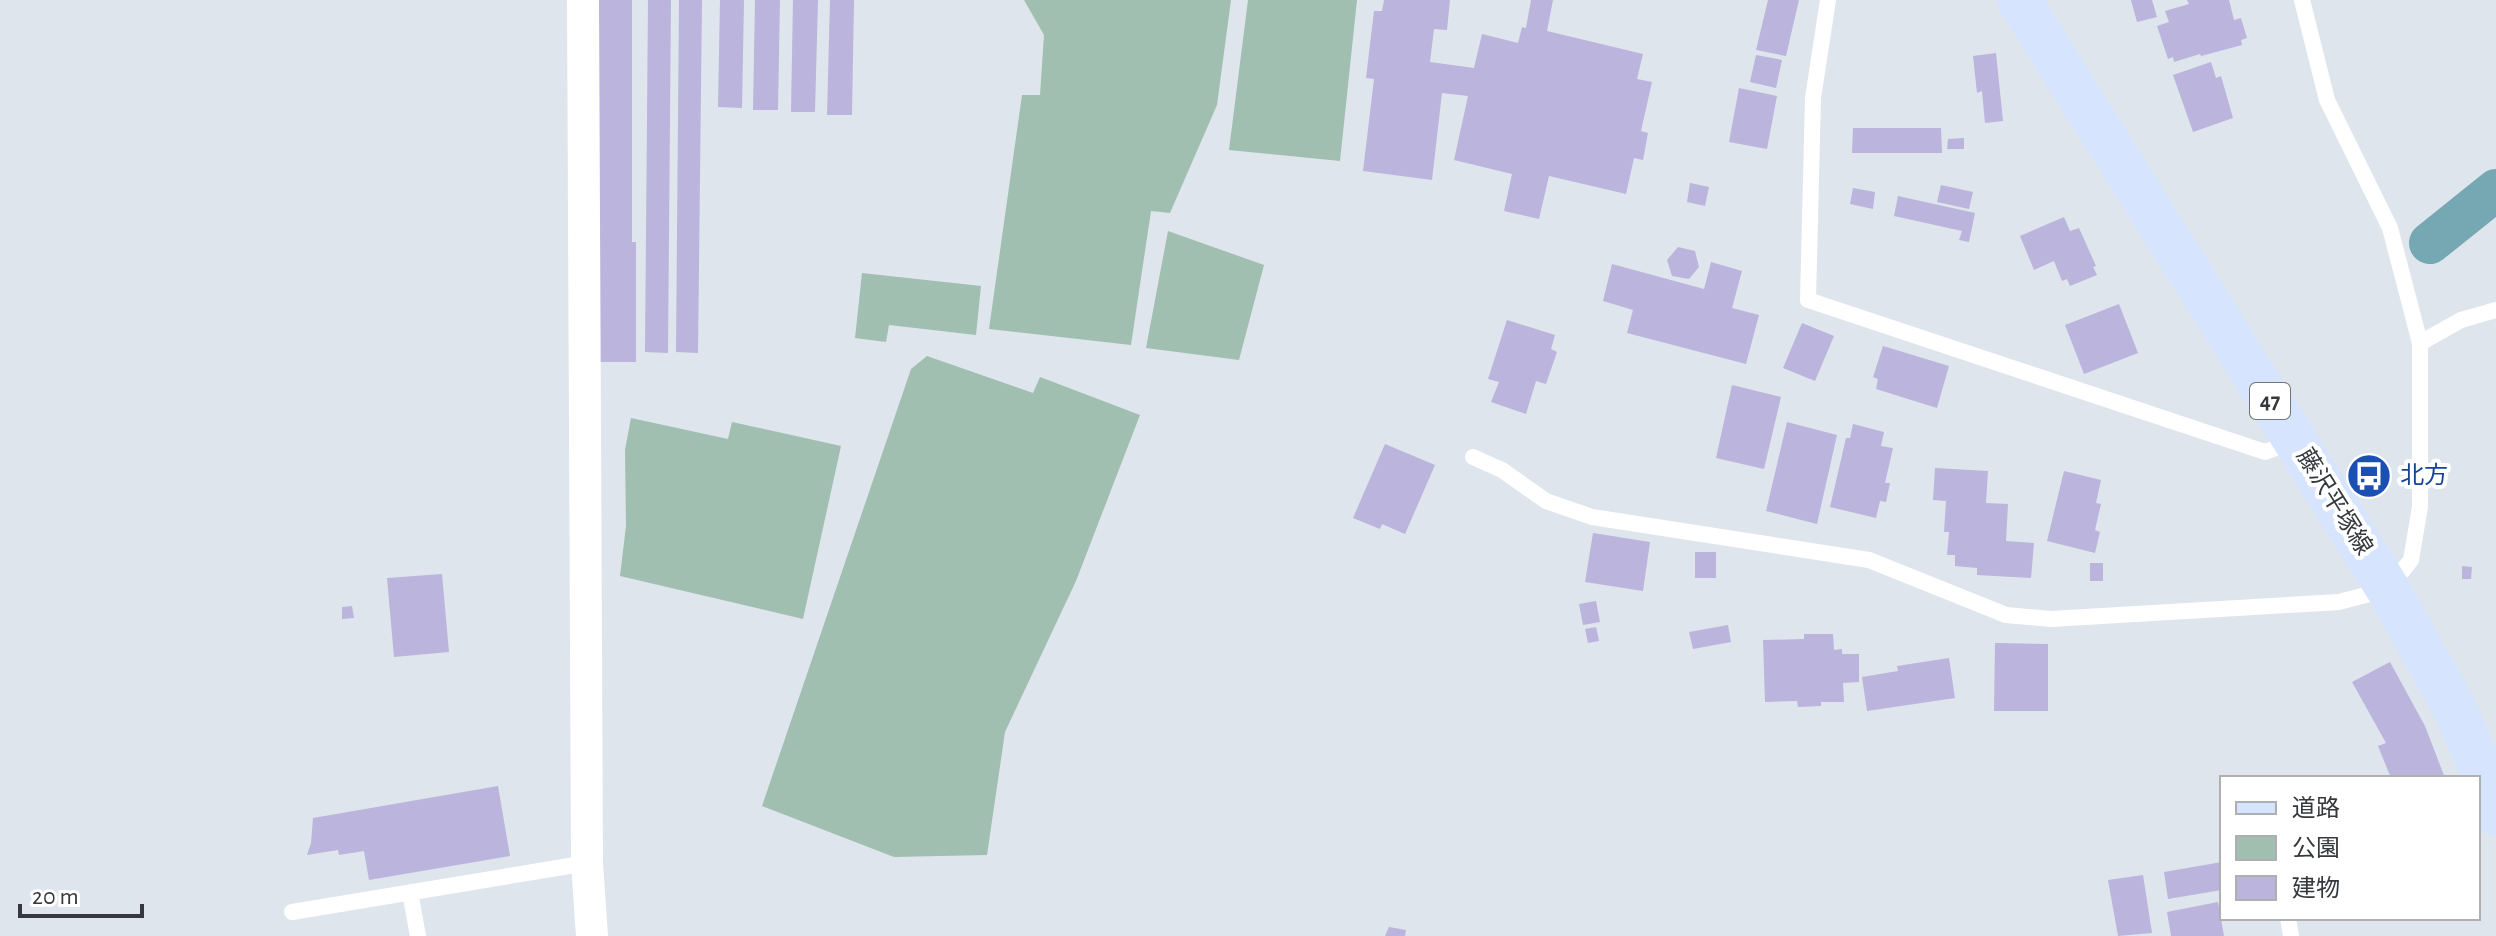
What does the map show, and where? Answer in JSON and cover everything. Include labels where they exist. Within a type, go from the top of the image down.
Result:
[{"type":"main road","name":"藤沢平塚線","points":[[2019,0],[2388,589],[2454,707],[2494,799]]},
{"type":"street","points":[[583,0],[587,863],[592,936]]},
{"type":"lane","points":[[1828,0],[1813,98],[1808,300],[2265,452],[2295,441]]},
{"type":"lane","points":[[1473,457],[1502,470],[1546,501],[1592,517],[1869,560],[2006,615],[2051,619],[2339,602],[2388,589],[2411,560],[2420,507],[2420,343],[2390,228],[2327,100],[2302,0]]},
{"type":"lane","points":[[2420,343],[2461,320],[2496,310]]},
{"type":"lane","points":[[292,912],[587,863]]},
{"type":"lane","points":[[410,892],[418,936]]},
{"type":"green space","points":[[1024,0],[1231,0],[1217,105],[1170,213],[1151,211],[1131,345],[989,329],[1022,95],[1040,95],[1044,35]]},
{"type":"green space","points":[[1248,0],[1357,0],[1340,161],[1229,150]]},
{"type":"green space","points":[[1168,231],[1264,265],[1239,360],[1146,348]]},
{"type":"green space","points":[[862,273],[981,286],[976,335],[889,325],[886,342],[855,338]]},
{"type":"green space","points":[[927,356],[1033,393],[1040,377],[1140,415],[1076,581],[1005,732],[987,855],[894,857],[762,806],[911,369]]},
{"type":"green space","points":[[631,418],[728,439],[732,422],[841,446],[803,619],[620,576],[626,526],[625,450]]},
{"type":"building","points":[[595,0],[632,0],[632,242],[636,242],[636,362],[596,362]]},
{"type":"building","points":[[648,0],[671,0],[668,353],[645,352]]},
{"type":"building","points":[[679,0],[702,0],[698,353],[676,352]]},
{"type":"building","points":[[720,0],[744,0],[742,108],[718,107]]},
{"type":"building","points":[[755,0],[780,0],[778,110],[753,110]]},
{"type":"building","points":[[793,0],[818,0],[815,112],[791,112]]},
{"type":"building","points":[[830,0],[854,0],[852,115],[827,115]]},
{"type":"building","points":[[1384,0],[1450,0],[1447,30],[1434,29],[1430,62],[1474,68],[1482,34],[1518,43],[1522,27],[1526,28],[1531,0],[1553,0],[1547,31],[1643,54],[1637,79],[1652,82],[1641,131],[1648,133],[1643,160],[1634,158],[1626,194],[1549,176],[1539,219],[1504,211],[1512,174],[1454,160],[1468,96],[1442,93],[1432,180],[1363,171],[1374,79],[1366,78],[1374,11],[1382,11]]},
{"type":"building","points":[[1768,0],[1799,0],[1786,56],[1756,50]]},
{"type":"building","points":[[2131,0],[2152,0],[2157,17],[2137,22]]},
{"type":"building","points":[[2187,0],[2229,0],[2234,20],[2241,18],[2247,38],[2241,40],[2242,45],[2174,62],[2173,57],[2168,59],[2157,26],[2169,22],[2165,11],[2189,4]]},
{"type":"building","points":[[1996,53],[2003,121],[1985,123],[1982,91],[1977,93],[1973,56]]},
{"type":"building","points":[[1756,55],[1782,60],[1776,88],[1750,82]]},
{"type":"building","points":[[2211,62],[2216,78],[2221,76],[2233,118],[2193,132],[2173,75]]},
{"type":"building","points":[[1739,88],[1777,96],[1767,149],[1729,142]]},
{"type":"building","points":[[1853,128],[1941,128],[1942,153],[1852,153]]},
{"type":"building","points":[[1964,138],[1964,149],[1947,149],[1948,139]]},
{"type":"building","points":[[1690,183],[1709,187],[1705,206],[1687,202]]},
{"type":"building","points":[[1941,185],[1973,192],[1969,209],[1937,202]]},
{"type":"building","points":[[1853,188],[1875,192],[1873,209],[1850,204]]},
{"type":"building","points":[[1898,196],[1975,213],[1969,242],[1959,240],[1962,231],[1894,216]]},
{"type":"building","points":[[2064,217],[2070,231],[2079,228],[2097,275],[2070,286],[2067,279],[2062,281],[2054,261],[2034,270],[2020,236]]},
{"type":"building","points":[[1678,247],[1695,251],[1699,267],[1689,279],[1672,276],[1667,260]]},
{"type":"building","points":[[1711,262],[1742,271],[1732,308],[1759,315],[1746,364],[1627,333],[1633,310],[1603,301],[1612,264],[1704,289]]},
{"type":"building","points":[[2119,304],[2138,353],[2084,374],[2065,325]]},
{"type":"building","points":[[1507,320],[1555,335],[1551,349],[1557,352],[1546,384],[1536,381],[1526,414],[1491,402],[1499,382],[1488,379]]},
{"type":"building","points":[[1802,323],[1834,336],[1815,381],[1783,368]]},
{"type":"building","points":[[1883,346],[1949,366],[1937,408],[1876,389],[1878,379],[1873,377]]},
{"type":"building","points":[[1732,385],[1781,397],[1764,469],[1716,458]]},
{"type":"building","points":[[1787,422],[1837,435],[1817,524],[1766,511]]},
{"type":"building","points":[[1853,424],[1884,432],[1881,446],[1893,448],[1885,483],[1890,483],[1886,502],[1880,501],[1876,518],[1830,507],[1846,438],[1850,438]]},
{"type":"building","points":[[1385,444],[1435,465],[1405,534],[1382,524],[1380,529],[1353,518]]},
{"type":"building","points":[[1935,468],[1988,471],[1986,503],[2008,504],[2006,541],[2034,543],[2031,578],[1977,575],[1977,568],[1955,566],[1955,555],[1947,555],[1949,532],[1944,532],[1946,501],[1933,500]]},
{"type":"building","points":[[2064,471],[2101,480],[2096,503],[2101,504],[2095,530],[2100,532],[2095,553],[2047,541]]},
{"type":"building","points":[[1593,533],[1650,542],[1643,591],[1585,582]]},
{"type":"building","points":[[1695,552],[1716,552],[1716,578],[1695,578]]},
{"type":"building","points":[[2090,563],[2103,563],[2103,581],[2090,581]]},
{"type":"building","points":[[2462,566],[2472,567],[2471,579],[2462,579]]},
{"type":"building","points":[[442,574],[449,652],[394,657],[387,578]]},
{"type":"building","points":[[1596,601],[1600,622],[1583,625],[1579,604]]},
{"type":"building","points":[[352,606],[354,618],[342,619],[342,607]]},
{"type":"building","points":[[1728,625],[1731,642],[1693,649],[1689,632]]},
{"type":"building","points":[[1596,627],[1599,641],[1588,643],[1585,629]]},
{"type":"building","points":[[1804,634],[1833,634],[1834,650],[1842,649],[1842,654],[1859,654],[1859,682],[1843,683],[1844,702],[1821,702],[1821,706],[1798,707],[1797,701],[1765,702],[1763,640],[1804,639]]},
{"type":"building","points":[[1995,643],[2048,644],[2048,711],[1994,711]]},
{"type":"building","points":[[1949,658],[1955,698],[1867,711],[1862,677],[1898,671],[1897,666]]},
{"type":"building","points":[[2390,662],[2425,726],[2444,776],[2390,776],[2378,746],[2386,743],[2352,682]]},
{"type":"building","points":[[498,786],[510,856],[369,880],[364,851],[339,855],[338,850],[307,855],[313,818]]},
{"type":"building","points":[[2220,862],[2220,890],[2168,899],[2164,872]]},
{"type":"building","points":[[2143,875],[2152,933],[2118,936],[2108,880]]},
{"type":"building","points":[[2218,902],[2224,936],[2171,936],[2167,912]]},
{"type":"building","points":[[1389,927],[1406,930],[1405,936],[1385,936]]},
{"type":"waterway","points":[[2430,243],[2496,190]]},
{"type":"place","name":"北方","points":[[2369,476]]}]
